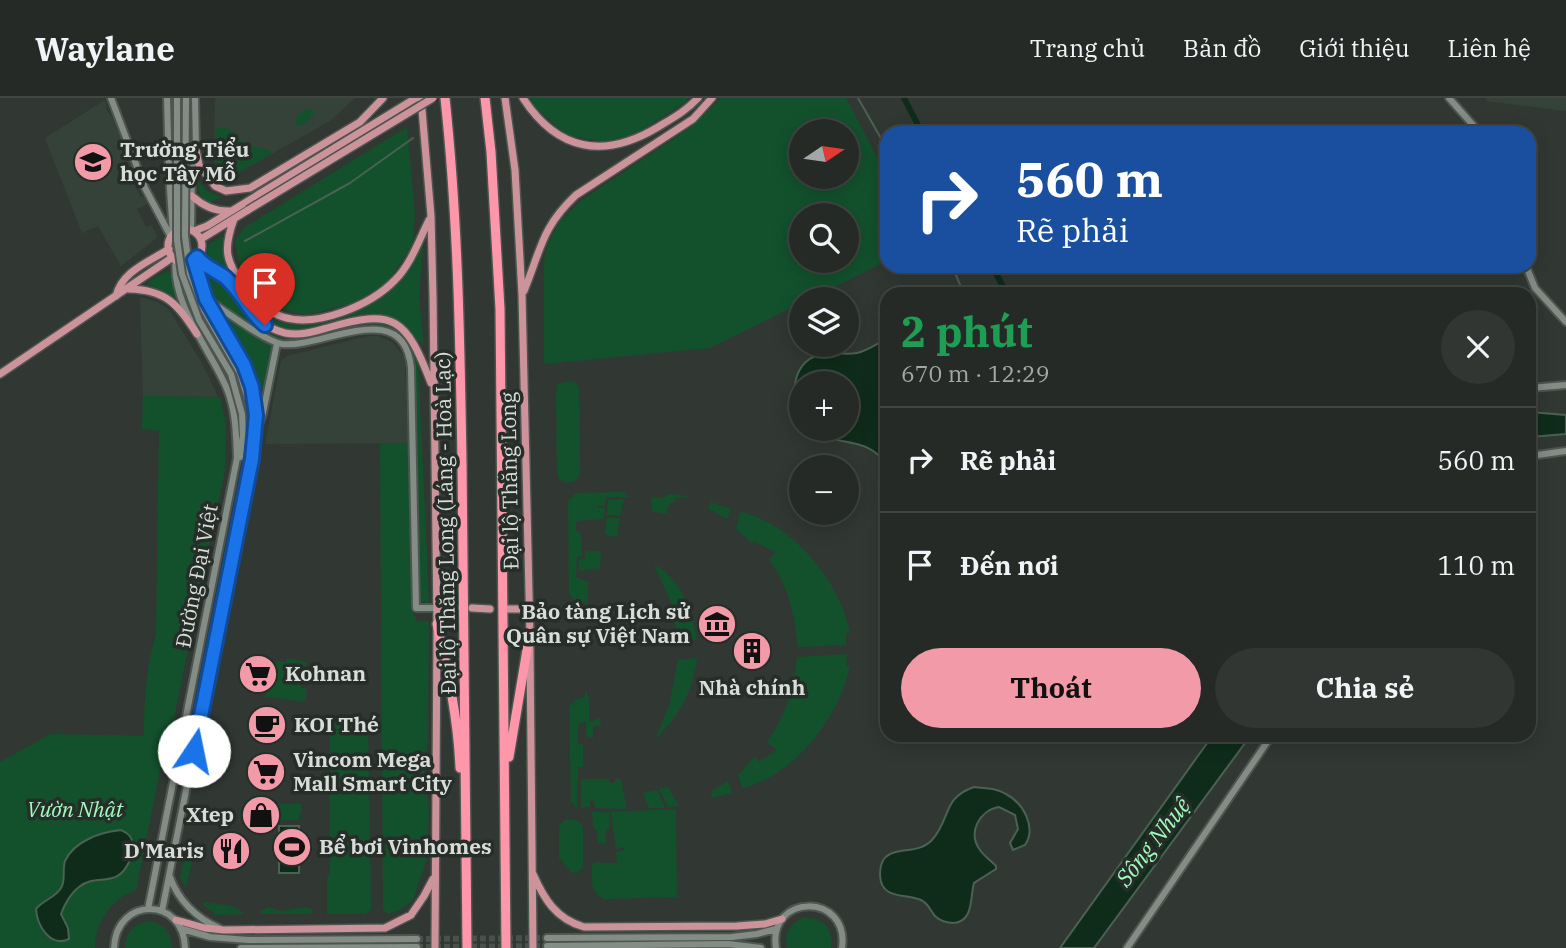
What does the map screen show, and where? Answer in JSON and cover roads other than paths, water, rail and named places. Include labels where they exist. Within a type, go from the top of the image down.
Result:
[{"type":"highway","name":"Đại lộ Thăng Long (Láng - Hoà Lạc)","points":[[445,98],[459,312],[466,668],[467,948]]},
{"type":"highway","points":[[485,98],[491,152],[500,309],[506,948]]},
{"type":"highway","points":[[437,624],[459,734],[461,866],[466,905]]},
{"type":"highway","points":[[505,864],[510,816],[509,760],[530,632]]},
{"type":"main road","points":[[196,150],[199,165],[215,186],[226,191],[250,188],[360,122],[383,98]]},
{"type":"main road","points":[[201,239],[246,206],[418,98],[430,216],[437,608],[435,948]]},
{"type":"main road","points":[[246,206],[433,98]]},
{"type":"main road","name":"Đại lộ Thăng Long","points":[[505,98],[515,170],[522,295],[530,609],[533,948]]},
{"type":"main road","points":[[523,98],[536,118],[552,132],[588,146],[609,146],[632,142],[687,109],[698,98]]},
{"type":"main road","points":[[522,295],[539,245],[562,208],[576,195],[693,118],[712,98]]},
{"type":"main road","points":[[192,196],[203,205],[233,215]]},
{"type":"main road","points":[[173,255],[172,235],[182,229],[193,231],[233,215]]},
{"type":"main road","points":[[233,215],[227,256],[239,280],[256,299],[273,312],[292,319],[308,320],[356,307],[387,288],[410,260],[430,216]]},
{"type":"main road","points":[[173,255],[183,262],[196,259],[202,249],[201,239],[193,231]]},
{"type":"main road","points":[[0,374],[128,289],[173,255]]},
{"type":"main road","points":[[116,297],[126,275],[173,255]]},
{"type":"main road","points":[[196,259],[223,276],[256,318],[287,334],[308,333],[366,318],[378,318],[396,325],[408,335],[419,351],[433,390]]},
{"type":"main road","points":[[128,289],[147,289],[165,295],[185,316],[197,334]]},
{"type":"main road","points":[[437,608],[455,608]]},
{"type":"main road","points":[[472,608],[490,608]]},
{"type":"main road","points":[[505,609],[530,609]]},
{"type":"main road","points":[[531,869],[542,893],[554,910],[568,921],[584,927],[737,926],[765,924],[782,919]]},
{"type":"main road","points":[[176,920],[224,930],[385,928],[411,915],[435,876]]},
{"type":"street","points":[[111,98],[145,188],[172,235]]},
{"type":"street","points":[[167,98],[172,235]]},
{"type":"street","points":[[177,98],[177,240],[180,265],[188,296],[199,320],[231,374],[242,414],[242,449],[236,472]]},
{"type":"street","points":[[186,98],[185,236],[190,274],[204,310],[240,373],[254,424]]},
{"type":"street","points":[[193,231],[195,98]]},
{"type":"street","points":[[1449,98],[1474,126]]},
{"type":"street","name":"Đường Đại Việt","points":[[149,909],[236,472],[237,442],[232,402],[220,373],[197,334],[180,292],[173,255]]},
{"type":"street","name":"Đường Đại Việt","points":[[162,911],[252,459],[256,405],[249,377],[206,299],[196,259]]},
{"type":"street","points":[[1536,289],[1566,322]]},
{"type":"street","points":[[206,299],[277,343],[309,343],[366,328],[385,331],[402,344],[411,368],[416,608],[437,608]]},
{"type":"street","points":[[254,437],[277,343]]},
{"type":"street","points":[[1536,388],[1566,385]]},
{"type":"street","points":[[1536,455],[1566,451]]},
{"type":"street","points":[[1127,948],[1267,742]]},
{"type":"street","points":[[175,780],[188,783]]},
{"type":"street","points":[[169,876],[174,889],[189,907],[205,922],[224,930]]},
{"type":"street","points":[[776,948],[776,929],[782,919],[790,911],[812,905],[823,908],[839,924],[843,934],[842,948]]},
{"type":"street","points":[[114,948],[115,935],[127,916],[149,909],[162,911],[176,920],[182,929],[186,948]]},
{"type":"street","points":[[182,929],[209,937],[248,940],[417,939]]},
{"type":"street","points":[[761,948],[728,944],[547,942],[732,937],[776,929]]},
{"type":"street","points":[[241,948],[417,947]]},
{"type":"water","points":[[880,343],[880,456],[861,445],[842,441],[859,441],[859,371],[800,371],[813,357],[859,357],[859,352]]},
{"type":"water","points":[[1536,412],[1566,415],[1566,434],[1536,436]]},
{"type":"water","name":"Sông Nhuệ","points":[[1208,742],[1246,742],[1094,948],[1060,948]]},
{"type":"water","points":[[974,787],[998,791],[1018,803],[1029,823],[1028,838],[1025,845],[1013,850],[1010,843],[1018,829],[1015,815],[999,807],[981,817],[975,829],[976,843],[996,869],[974,883],[970,908],[965,918],[949,923],[937,918],[921,900],[894,894],[884,888],[881,883],[881,867],[888,855],[926,845],[932,840],[952,803]]},
{"type":"water","name":"Bể bơi Vinhomes","points":[[279,826],[299,826],[299,838],[305,838],[306,857],[299,857],[299,873],[279,873]]},
{"type":"water","points":[[121,830],[130,836],[133,846],[131,858],[124,870],[118,876],[86,883],[76,890],[61,914],[68,928],[69,939],[62,941],[50,938],[39,922],[36,909],[61,888],[64,864],[69,854],[89,839]]},
{"type":"waterway","points":[[858,98],[880,137]]},
{"type":"waterway","points":[[904,98],[918,126]]},
{"type":"waterway","points":[[245,241],[350,183],[413,138]]},
{"type":"waterway","points":[[955,273],[961,287]]},
{"type":"waterway","points":[[996,273],[1003,287]]},
{"type":"tunnel","points":[[417,939],[547,938]]},
{"type":"tunnel","points":[[417,947],[547,946]]},
{"type":"place","name":"Trường Tiểu học Tây Mỗ","points":[[93,162]]},
{"type":"place","name":"Bảo tàng Lịch sử Quân sự Việt Nam","points":[[717,624]]},
{"type":"place","name":"Nhà chính","points":[[752,651]]},
{"type":"place","name":"Kohnan","points":[[258,674]]},
{"type":"place","name":"KOI Thé","points":[[267,725]]},
{"type":"place","name":"Vincom Mega Mall Smart City","points":[[266,772]]},
{"type":"place","name":"Xtep","points":[[261,815]]},
{"type":"place","name":"Bể bơi Vinhomes","points":[[292,847]]},
{"type":"place","name":"D'Maris","points":[[231,851]]},
{"type":"park label","name":"Vườn Nhật","points":[[75,810]]}]
